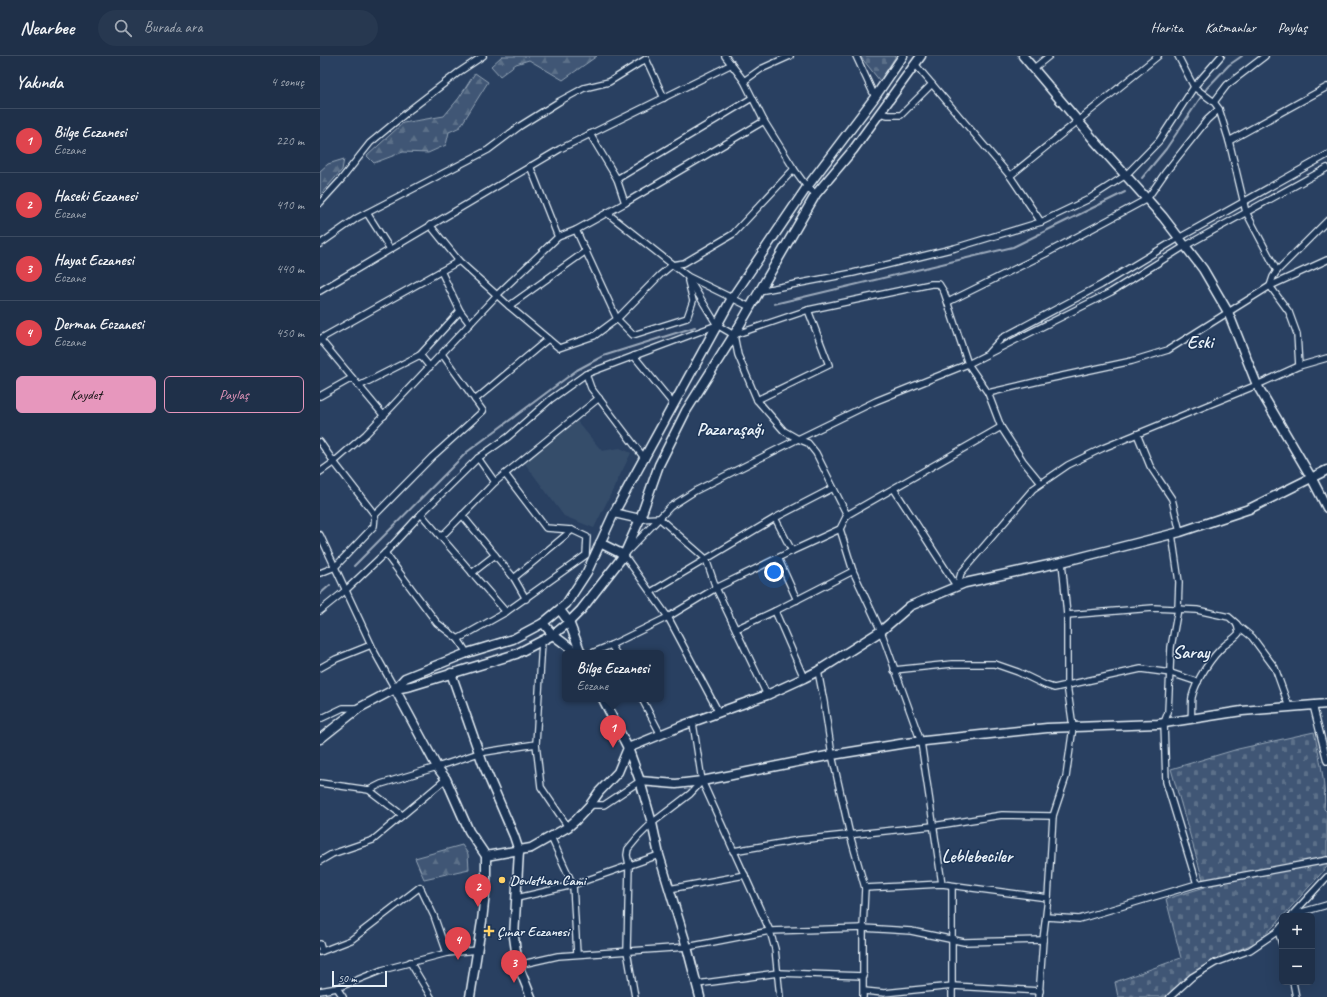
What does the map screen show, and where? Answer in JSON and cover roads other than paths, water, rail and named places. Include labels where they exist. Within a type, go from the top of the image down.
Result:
[{"type":"street","points":[[320,203],[340,181],[370,143],[453,76],[483,56]]},
{"type":"street","points":[[725,56],[744,81],[764,121],[794,169],[807,187],[816,194]]},
{"type":"street","points":[[744,81],[761,69],[790,56]]},
{"type":"street","points":[[856,56],[875,97]]},
{"type":"street","points":[[396,689],[405,678],[467,654],[513,639],[543,623],[566,604],[587,572],[614,513],[732,298],[807,187],[875,97],[903,56]]},
{"type":"street","points":[[624,554],[640,519],[659,465],[686,411],[734,335],[816,194],[853,150],[921,56]]},
{"type":"street","points":[[1023,56],[1163,217],[1203,268],[1228,312],[1257,385],[1311,477],[1327,508]]},
{"type":"street","points":[[1033,68],[1049,56]]},
{"type":"street","points":[[1010,176],[1158,56]]},
{"type":"street","points":[[1178,56],[1194,87],[1214,102],[1219,109],[1229,141],[1246,212],[1277,271]]},
{"type":"street","points":[[759,291],[853,273],[955,248],[1041,222],[1087,200],[1126,175],[1159,141],[1194,87],[1221,56]]},
{"type":"street","points":[[1214,102],[1227,85],[1265,56]]},
{"type":"street","points":[[320,244],[357,218],[488,150],[520,126],[560,101],[584,88],[609,82],[646,59],[664,98]]},
{"type":"street","points":[[320,291],[560,148],[732,64]]},
{"type":"street","points":[[914,64],[1010,176],[1041,222]]},
{"type":"street","points":[[879,113],[888,115],[901,114],[932,84]]},
{"type":"street","points":[[1229,141],[1327,87]]},
{"type":"street","points":[[617,179],[752,98]]},
{"type":"street","points":[[948,302],[1045,254],[1147,199],[1165,173],[1207,120],[1219,109]]},
{"type":"street","points":[[320,472],[334,462],[366,434],[497,295],[558,237],[576,230],[625,203],[764,121]]},
{"type":"street","points":[[590,134],[617,179],[625,203]]},
{"type":"street","points":[[986,355],[1002,338],[1101,285],[1179,238],[1327,155]]},
{"type":"street","points":[[530,166],[558,237]]},
{"type":"street","points":[[320,739],[359,708],[396,689],[411,686],[516,654],[553,635],[581,610],[624,554],[659,518],[670,507],[695,492],[876,401],[968,364],[1111,292],[1185,246],[1327,168]]},
{"type":"street","points":[[430,225],[459,261],[559,348],[594,336],[617,319],[660,275],[672,265],[684,263],[733,234],[794,169]]},
{"type":"street","points":[[367,213],[390,249]]},
{"type":"street","points":[[607,213],[687,276],[750,307]]},
{"type":"street","points":[[1270,286],[1277,271],[1327,221]]},
{"type":"street","points":[[576,230],[617,319],[633,334],[687,318],[693,301],[687,276]]},
{"type":"street","points":[[509,306],[586,251]]},
{"type":"street","points":[[988,393],[1132,361],[1168,350],[1270,286],[1327,260]]},
{"type":"street","points":[[384,416],[321,341],[459,261]]},
{"type":"street","points":[[442,271],[460,311],[470,324]]},
{"type":"street","points":[[687,276],[717,325],[734,335],[738,356],[757,400],[784,431],[808,443],[816,453],[847,516]]},
{"type":"street","points":[[734,335],[808,310],[931,284],[939,284],[948,302],[968,364],[988,393],[1001,427],[1023,461],[1041,483]]},
{"type":"street","points":[[1270,286],[1289,312],[1297,334],[1300,366]]},
{"type":"street","points":[[757,400],[829,365],[808,310]]},
{"type":"street","points":[[359,386],[420,355],[460,311]]},
{"type":"street","points":[[320,610],[346,590],[385,553],[421,514],[478,458],[508,437],[551,399],[586,374],[717,325]]},
{"type":"street","points":[[475,400],[548,338]]},
{"type":"street","points":[[320,573],[335,567],[374,526],[375,515],[432,457],[483,411],[442,354]]},
{"type":"street","points":[[420,355],[430,367]]},
{"type":"street","points":[[634,356],[674,405]]},
{"type":"street","points":[[957,587],[961,573],[1033,489],[1068,465],[1103,448],[1300,366],[1327,358]]},
{"type":"street","points":[[586,374],[591,388],[645,459]]},
{"type":"street","points":[[320,396],[352,378]]},
{"type":"street","points":[[441,537],[496,482],[598,398]]},
{"type":"street","points":[[599,650],[668,616],[716,588],[840,529],[847,516],[1001,427]]},
{"type":"street","points":[[1137,434],[1150,466],[1172,499],[1179,582],[1178,609],[1171,647],[1171,674],[1168,712],[1164,723],[1166,782],[1197,884]]},
{"type":"street","points":[[320,442],[375,515]]},
{"type":"street","points":[[478,458],[496,482]]},
{"type":"street","points":[[486,856],[531,848],[568,827],[590,805],[599,792],[618,772],[628,748],[684,725],[767,696],[818,671],[881,631],[910,606],[965,583],[1062,562],[1176,533],[1250,509],[1327,470]]},
{"type":"street","points":[[458,639],[526,599],[562,571],[586,555],[587,537],[572,530],[546,528],[506,474]]},
{"type":"street","points":[[651,592],[775,518],[833,488]]},
{"type":"street","points":[[894,489],[957,587]]},
{"type":"street","points":[[614,513],[640,519],[659,518],[706,559],[716,588],[767,696]]},
{"type":"street","points":[[421,514],[506,612]]},
{"type":"street","points":[[462,515],[514,578],[526,599]]},
{"type":"street","points":[[775,518],[792,551]]},
{"type":"street","points":[[840,529],[853,571],[881,631],[921,742],[942,884]]},
{"type":"street","points":[[514,578],[572,530]]},
{"type":"street","points":[[320,535],[371,645],[437,767],[446,779],[469,831],[486,856],[486,884],[478,950],[468,996]]},
{"type":"street","points":[[600,543],[624,554],[668,616],[719,714]]},
{"type":"street","points":[[385,553],[437,623],[458,639],[467,654]]},
{"type":"street","points":[[472,573],[495,555]]},
{"type":"street","points":[[778,558],[797,600]]},
{"type":"street","points":[[818,671],[832,755],[850,835],[865,888],[863,928],[864,994],[952,986],[1039,994],[1048,898],[1053,816],[1066,777],[1073,727],[1066,686],[1067,615],[1062,562]]},
{"type":"street","points":[[736,629],[853,571]]},
{"type":"street","points":[[1067,615],[1153,608],[1197,610],[1229,618],[1252,637],[1276,668],[1289,707]]},
{"type":"street","points":[[560,610],[569,622],[580,650]]},
{"type":"street","points":[[775,611],[804,678]]},
{"type":"street","points":[[543,623],[553,635],[573,650]]},
{"type":"street","points":[[1191,719],[1192,697],[1198,682],[1215,656],[1239,633],[1237,624]]},
{"type":"street","points":[[542,641],[536,744],[541,787],[568,827]]},
{"type":"street","points":[[320,668],[336,659],[371,645]]},
{"type":"street","points":[[611,645],[614,650]]},
{"type":"street","points":[[894,670],[952,664],[995,664],[1018,672],[1054,688],[1141,669],[1171,674],[1198,682]]},
{"type":"street","points":[[451,673],[479,753],[514,836],[518,851],[514,937],[518,965],[531,997]]},
{"type":"street","points":[[605,702],[628,748],[640,781],[659,855],[687,947],[700,997]]},
{"type":"street","points":[[644,702],[662,735]]},
{"type":"street","points":[[590,805],[604,805],[640,781],[676,784],[702,781],[832,755],[921,742],[1046,728],[1164,723],[1242,711],[1327,704]]},
{"type":"street","points":[[1312,705],[1327,761]]},
{"type":"street","points":[[320,719],[344,708],[359,708]]},
{"type":"street","points":[[693,723],[702,781],[770,931],[776,949],[780,997]]},
{"type":"street","points":[[369,790],[381,784],[479,753],[536,744]]},
{"type":"street","points":[[320,862],[332,854],[373,840],[446,779]]},
{"type":"street","points":[[635,997],[627,951],[629,865],[626,855],[628,849],[652,823],[690,794],[702,781]]},
{"type":"street","points":[[320,783],[369,790],[402,815]]},
{"type":"street","points":[[733,851],[799,840],[933,826],[1002,814],[1053,816]]},
{"type":"street","points":[[551,837],[572,885],[576,954]]},
{"type":"street","points":[[517,898],[572,885],[659,855]]},
{"type":"street","points":[[1046,917],[1079,919],[1197,884],[1327,860]]},
{"type":"street","points":[[669,889],[745,875]]},
{"type":"street","points":[[1294,913],[1327,876]]},
{"type":"street","points":[[865,888],[942,884],[1048,898]]},
{"type":"street","points":[[952,886],[952,997]]},
{"type":"street","points":[[320,944],[321,952],[351,940],[420,888],[434,916],[447,953]]},
{"type":"street","points":[[1300,913],[1327,904]]},
{"type":"street","points":[[518,965],[558,956],[576,954],[687,947],[770,931],[863,928],[911,931],[964,942],[1043,940]]},
{"type":"street","points":[[1170,997],[1192,977],[1216,964],[1250,950],[1279,929]]},
{"type":"street","points":[[320,991],[337,988],[382,970],[410,962],[447,953],[478,950]]},
{"type":"street","points":[[410,962],[431,997]]},
{"type":"street","points":[[697,984],[778,973],[864,976]]},
{"type":"street","points":[[1294,985],[1296,997]]},
{"type":"street","points":[[337,988],[343,997]]},
{"type":"waterway","points":[[1142,178],[1166,149],[1207,88],[1229,65],[1242,56]]},
{"type":"waterway","points":[[774,304],[1013,247],[1125,192]]},
{"type":"waterway","points":[[354,566],[467,452],[577,370],[603,356],[695,327]]},
{"type":"waterway","points":[[320,594],[330,585]]},
{"type":"place","name":"Bilge Eczanesi","points":[[613,748]]},
{"type":"place","name":"Devlethan Cami","points":[[502,880]]},
{"type":"place","name":"Haseki Eczanesi","points":[[478,907]]},
{"type":"place","name":"Çınar Eczanesi","points":[[489,931]]},
{"type":"place","name":"Derman Eczanesi","points":[[458,960]]},
{"type":"place","name":"Hayat Eczanesi","points":[[514,983]]},
{"type":"district","name":"Eski","points":[[1200,342]]},
{"type":"district","name":"Pazaraşağı","points":[[730,429]]},
{"type":"district","name":"Saray","points":[[1191,652]]},
{"type":"district","name":"Leblebeciler","points":[[977,856]]}]
